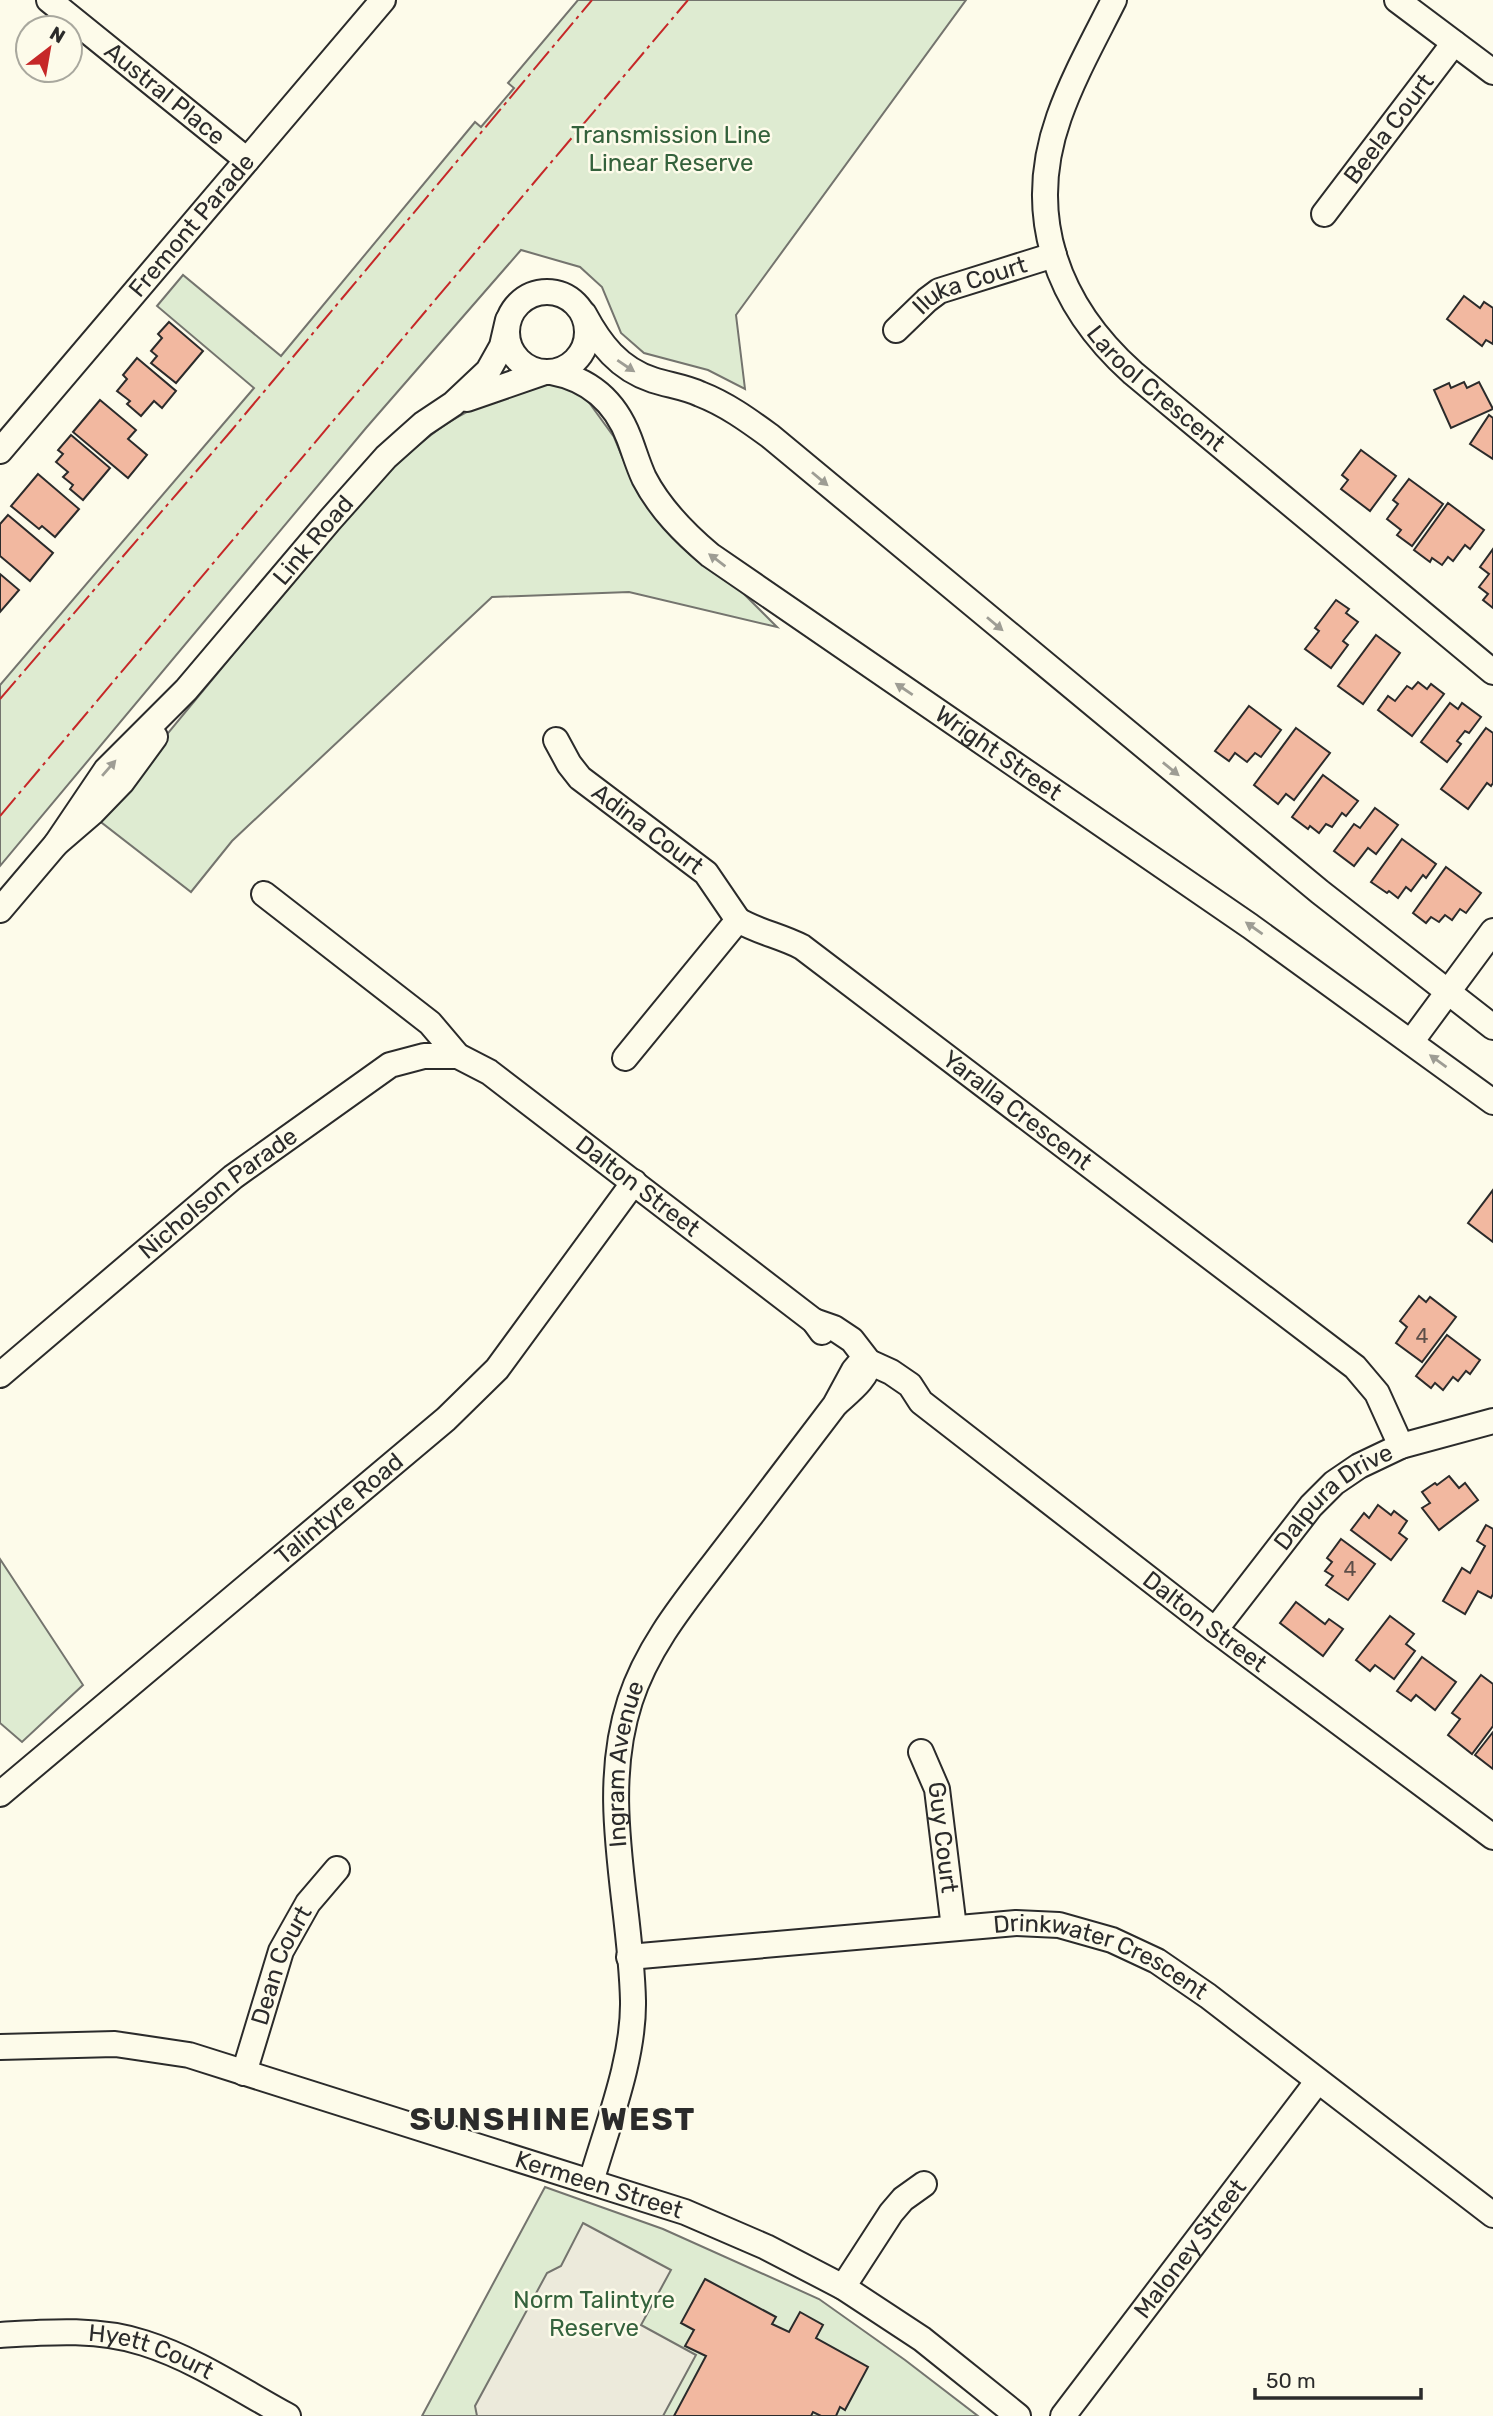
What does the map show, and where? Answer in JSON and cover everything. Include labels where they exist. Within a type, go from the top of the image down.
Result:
[{"type":"street","name":"Austral Place","points":[[49,0],[247,160]]},
{"type":"street","name":"Fremont Parade","points":[[0,451],[383,0]]},
{"type":"street","name":"Larool Crescent","points":[[1114,0],[1067,97],[1051,142],[1046,166],[1046,218],[1054,255],[1070,298],[1097,339],[1114,356],[1493,672]]},
{"type":"street","points":[[1397,0],[1493,72]]},
{"type":"street","name":"Beela Court","points":[[1324,214],[1454,43]]},
{"type":"street","name":"Iluka Court","points":[[896,330],[939,291],[1054,255]]},
{"type":"street","points":[[584,314],[588,333],[583,352],[569,366],[548,372],[525,365],[514,355],[507,335],[508,320],[520,302],[540,292],[562,294],[575,302],[584,314],[602,344],[627,368],[653,380],[691,390],[731,409],[770,436],[1321,892],[1493,1027]]},
{"type":"street","name":"Link Road","points":[[0,910],[56,844],[106,770],[186,690],[386,457],[422,424],[453,404],[483,377],[502,346],[508,320]]},
{"type":"street","name":"Link Road","points":[[453,404],[514,381],[548,372]]},
{"type":"street","name":"Wright Street","points":[[548,372],[581,381],[607,401],[622,421],[643,477],[662,508],[684,533],[710,555],[1250,926],[1493,1102]]},
{"type":"street","name":"Adina Court","points":[[556,740],[580,778],[706,873],[738,920]]},
{"type":"street","points":[[264,894],[430,1023],[458,1056]]},
{"type":"street","points":[[625,1058],[738,920]]},
{"type":"street","name":"Yaralla Crescent","points":[[738,920],[751,928],[784,938],[802,947],[1326,1343],[1355,1367],[1377,1393],[1401,1447]]},
{"type":"street","points":[[1411,1042],[1493,931]]},
{"type":"street","name":"Nicholson Parade","points":[[0,1375],[233,1177],[390,1065],[424,1056],[458,1056]]},
{"type":"street","name":"Dalton Street","points":[[458,1056],[489,1072],[814,1321],[826,1338],[862,1370],[905,1398],[921,1402],[1215,1630],[1493,1837]]},
{"type":"street","name":"Talintyre Road","points":[[0,1794],[455,1410],[497,1369],[634,1182]]},
{"type":"street","name":"Ingram Avenue","points":[[591,2182],[626,2060],[633,2003],[616,1809],[620,1741],[630,1701],[645,1664],[669,1623],[862,1370]]},
{"type":"street","name":"Dalpura Drive","points":[[1215,1630],[1311,1506],[1334,1483],[1359,1465],[1401,1447],[1490,1428]]},
{"type":"street","name":"Guy Court","points":[[921,1752],[937,1789],[954,1928]]},
{"type":"street","name":"Dean Court","points":[[244,2073],[281,1951],[308,1903],[337,1869]]},
{"type":"street","name":"Drinkwater Crescent","points":[[629,1957],[1016,1923],[1059,1926],[1112,1940],[1157,1961],[1208,1996],[1493,2215]]},
{"type":"street","name":"Kermeen Street","points":[[3,2048],[115,2044],[189,2055],[685,2212],[766,2247],[843,2287],[922,2339],[1018,2416]]},
{"type":"street","name":"Maloney Street","points":[[1063,2416],[1317,2082]]},
{"type":"street","points":[[843,2287],[891,2213],[903,2199],[924,2184]]},
{"type":"street","name":"Hyett Court","points":[[0,2335],[60,2332],[97,2334],[144,2343],[186,2361],[288,2416]]},
{"type":"green space","name":"Transmission Line Linear Reserve","points":[[578,0],[966,0],[736,315],[745,389],[708,370],[644,353],[621,333],[602,287],[580,267],[521,250],[366,428],[0,866],[0,685],[254,388],[157,306],[183,275],[281,356],[475,122],[481,127],[514,88],[508,83]]},
{"type":"green space","points":[[546,382],[561,384],[585,397],[614,437],[633,483],[777,627],[629,592],[492,597],[232,841],[191,892],[97,819],[335,531],[390,471],[431,435],[457,417],[515,391]]},
{"type":"green space","points":[[0,1559],[83,1685],[22,1742],[0,1723]]},
{"type":"green space","name":"Norm Talintyre Reserve","points":[[545,2187],[663,2229],[819,2299],[978,2416],[422,2416]]},
{"type":"shaded area","points":[[583,2223],[671,2270],[641,2325],[696,2355],[663,2416],[477,2416],[475,2406],[547,2273],[561,2266]]},
{"type":"building","points":[[1464,296],[1480,308],[1484,302],[1493,308],[1493,344],[1486,340],[1482,346],[1447,319]]},
{"type":"building","points":[[169,322],[203,351],[176,383],[151,363],[157,356],[151,351],[162,338],[158,334]]},
{"type":"building","points":[[137,358],[176,391],[162,408],[154,401],[141,416],[127,404],[130,401],[117,391],[127,379],[123,375]]},
{"type":"building","points":[[1464,382],[1467,388],[1479,382],[1493,409],[1451,428],[1434,390],[1449,383],[1451,388]]},
{"type":"building","points":[[100,400],[136,430],[128,439],[147,455],[128,478],[73,432]]},
{"type":"building","points":[[1489,415],[1493,418],[1493,459],[1470,444]]},
{"type":"building","points":[[71,435],[110,468],[83,500],[70,489],[73,485],[63,477],[68,472],[56,462],[63,454],[58,450]]},
{"type":"building","points":[[1361,450],[1396,476],[1370,511],[1341,489],[1348,480],[1342,475]]},
{"type":"building","points":[[38,474],[79,509],[55,537],[42,526],[39,529],[11,506]]},
{"type":"building","points":[[1409,479],[1443,504],[1412,546],[1397,535],[1401,530],[1387,519],[1398,504],[1393,500]]},
{"type":"building","points":[[1448,503],[1484,530],[1470,549],[1465,545],[1453,561],[1448,557],[1442,565],[1432,558],[1430,562],[1414,550]]},
{"type":"building","points":[[8,515],[53,553],[30,581],[0,556],[0,524]]},
{"type":"building","points":[[1493,549],[1493,608],[1483,600],[1488,594],[1479,587],[1489,574],[1480,567]]},
{"type":"building","points":[[0,574],[19,590],[0,612]]},
{"type":"building","points":[[1336,600],[1349,609],[1346,613],[1358,622],[1343,641],[1348,645],[1331,668],[1305,649],[1319,631],[1315,628]]},
{"type":"building","points":[[1376,635],[1400,653],[1363,704],[1338,686]]},
{"type":"building","points":[[1418,682],[1427,689],[1431,684],[1444,694],[1412,736],[1378,710],[1388,696],[1395,701],[1407,686],[1412,689]]},
{"type":"building","points":[[1450,703],[1458,709],[1462,703],[1481,717],[1469,733],[1465,731],[1457,741],[1461,744],[1447,762],[1421,742]]},
{"type":"building","points":[[1249,706],[1281,730],[1261,757],[1255,753],[1247,762],[1235,753],[1229,761],[1215,751]]},
{"type":"building","points":[[1296,728],[1330,753],[1294,800],[1286,794],[1278,804],[1254,785]]},
{"type":"building","points":[[1486,728],[1493,733],[1493,783],[1491,786],[1487,783],[1468,809],[1441,789]]},
{"type":"building","points":[[1323,775],[1358,801],[1346,816],[1342,813],[1332,827],[1326,824],[1319,833],[1310,826],[1308,829],[1292,817]]},
{"type":"building","points":[[1375,808],[1398,825],[1376,854],[1368,848],[1354,866],[1334,851],[1354,824],[1360,828]]},
{"type":"building","points":[[1402,839],[1436,864],[1426,878],[1423,875],[1411,891],[1406,887],[1398,898],[1371,882]]},
{"type":"building","points":[[1446,867],[1481,893],[1466,913],[1460,909],[1452,920],[1445,915],[1439,922],[1431,917],[1426,923],[1413,913]]},
{"type":"building","points":[[1493,1190],[1493,1242],[1468,1223]]},
{"type":"building","points":[[1419,1296],[1426,1302],[1430,1297],[1456,1317],[1422,1362],[1396,1343],[1407,1327],[1400,1321]]},
{"type":"building","points":[[1447,1335],[1480,1360],[1470,1374],[1466,1371],[1458,1381],[1453,1377],[1443,1390],[1435,1383],[1431,1388],[1416,1376]]},
{"type":"building","points":[[1449,1476],[1459,1488],[1465,1483],[1478,1500],[1439,1530],[1422,1508],[1430,1503],[1422,1492]]},
{"type":"building","points":[[1378,1505],[1391,1515],[1394,1511],[1407,1521],[1399,1533],[1407,1539],[1391,1560],[1351,1530],[1364,1513],[1369,1518]]},
{"type":"building","points":[[1486,1525],[1493,1529],[1493,1594],[1491,1598],[1478,1591],[1465,1614],[1443,1601],[1462,1568],[1470,1573],[1485,1546],[1477,1541]]},
{"type":"building","points":[[1341,1539],[1375,1564],[1348,1600],[1326,1585],[1333,1576],[1325,1571],[1332,1562],[1327,1558]]},
{"type":"building","points":[[1296,1602],[1325,1624],[1329,1619],[1343,1629],[1323,1656],[1280,1623]]},
{"type":"building","points":[[1390,1616],[1414,1634],[1406,1644],[1415,1651],[1394,1679],[1375,1665],[1370,1671],[1356,1660]]},
{"type":"building","points":[[1422,1657],[1456,1682],[1435,1710],[1416,1695],[1411,1701],[1397,1691]]},
{"type":"building","points":[[1481,1675],[1493,1684],[1493,1726],[1472,1754],[1448,1735],[1460,1719],[1452,1713]]},
{"type":"building","points":[[1493,1732],[1493,1769],[1475,1755]]},
{"type":"building","points":[[705,2279],[776,2317],[772,2324],[789,2332],[800,2312],[823,2325],[816,2338],[868,2367],[845,2410],[840,2407],[836,2416],[821,2416],[813,2412],[811,2416],[674,2416],[706,2356],[685,2346],[694,2330],[681,2323]]},
{"type":"power","points":[[0,699],[231,431],[592,0]]},
{"type":"power","points":[[0,816],[688,0]]},
{"type":"district","name":"SUNSHINE WEST","points":[[553,2119]]}]
